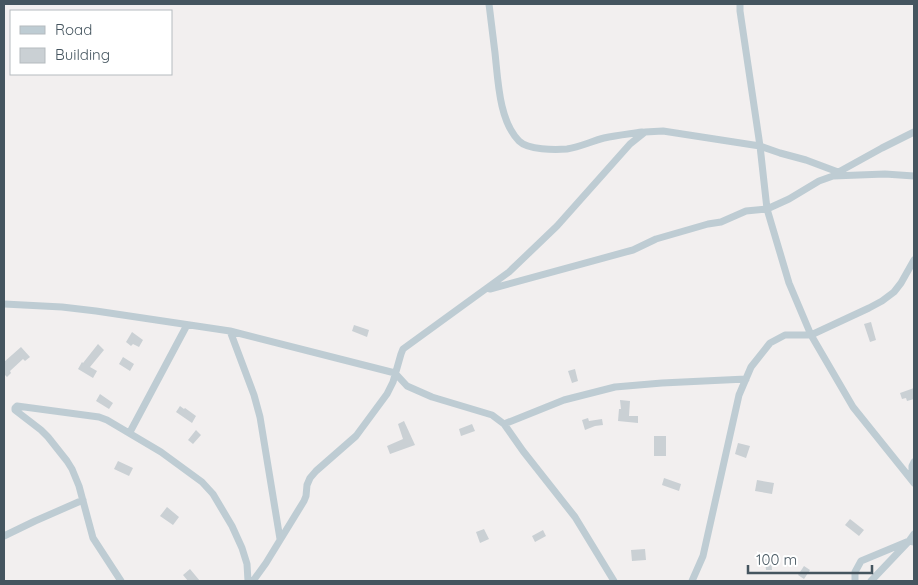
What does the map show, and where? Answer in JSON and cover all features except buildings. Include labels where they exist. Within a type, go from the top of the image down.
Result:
[{"type":"street","points":[[490,4],[499,94],[510,129],[519,142],[527,146],[567,149],[611,136],[663,131],[760,146],[806,160],[836,174],[914,176]]},
{"type":"street","points":[[739,6],[760,146],[767,209],[789,283],[811,335],[853,407],[913,482]]},
{"type":"street","points":[[253,581],[304,501],[310,478],[356,436],[387,394],[404,349],[509,272],[557,226],[630,144],[645,132]]},
{"type":"street","points":[[485,290],[633,250],[656,239],[721,222],[746,210],[767,209],[914,132]]},
{"type":"street","points":[[692,581],[702,556],[722,476],[739,394],[752,367],[770,343],[785,334],[811,335],[882,301],[894,292],[914,260]]},
{"type":"street","points":[[4,304],[96,310],[230,331],[395,373],[407,386],[432,397],[492,415],[504,424],[574,517],[614,581]]},
{"type":"street","points":[[130,432],[187,325]]},
{"type":"street","points":[[230,331],[254,395],[260,417],[280,539]]},
{"type":"street","points":[[504,424],[564,400],[615,387],[746,379]]},
{"type":"street","points":[[121,581],[93,538],[84,500],[74,474],[60,451],[41,430],[15,410],[17,406],[99,417],[107,420],[161,452],[202,482],[213,494],[232,526],[248,564],[248,581]]},
{"type":"street","points":[[913,482],[912,466],[914,462]]},
{"type":"street","points":[[4,536],[84,500]]},
{"type":"street","points":[[871,581],[912,542],[914,534]]},
{"type":"street","points":[[855,581],[856,572],[861,561],[912,542]]}]
